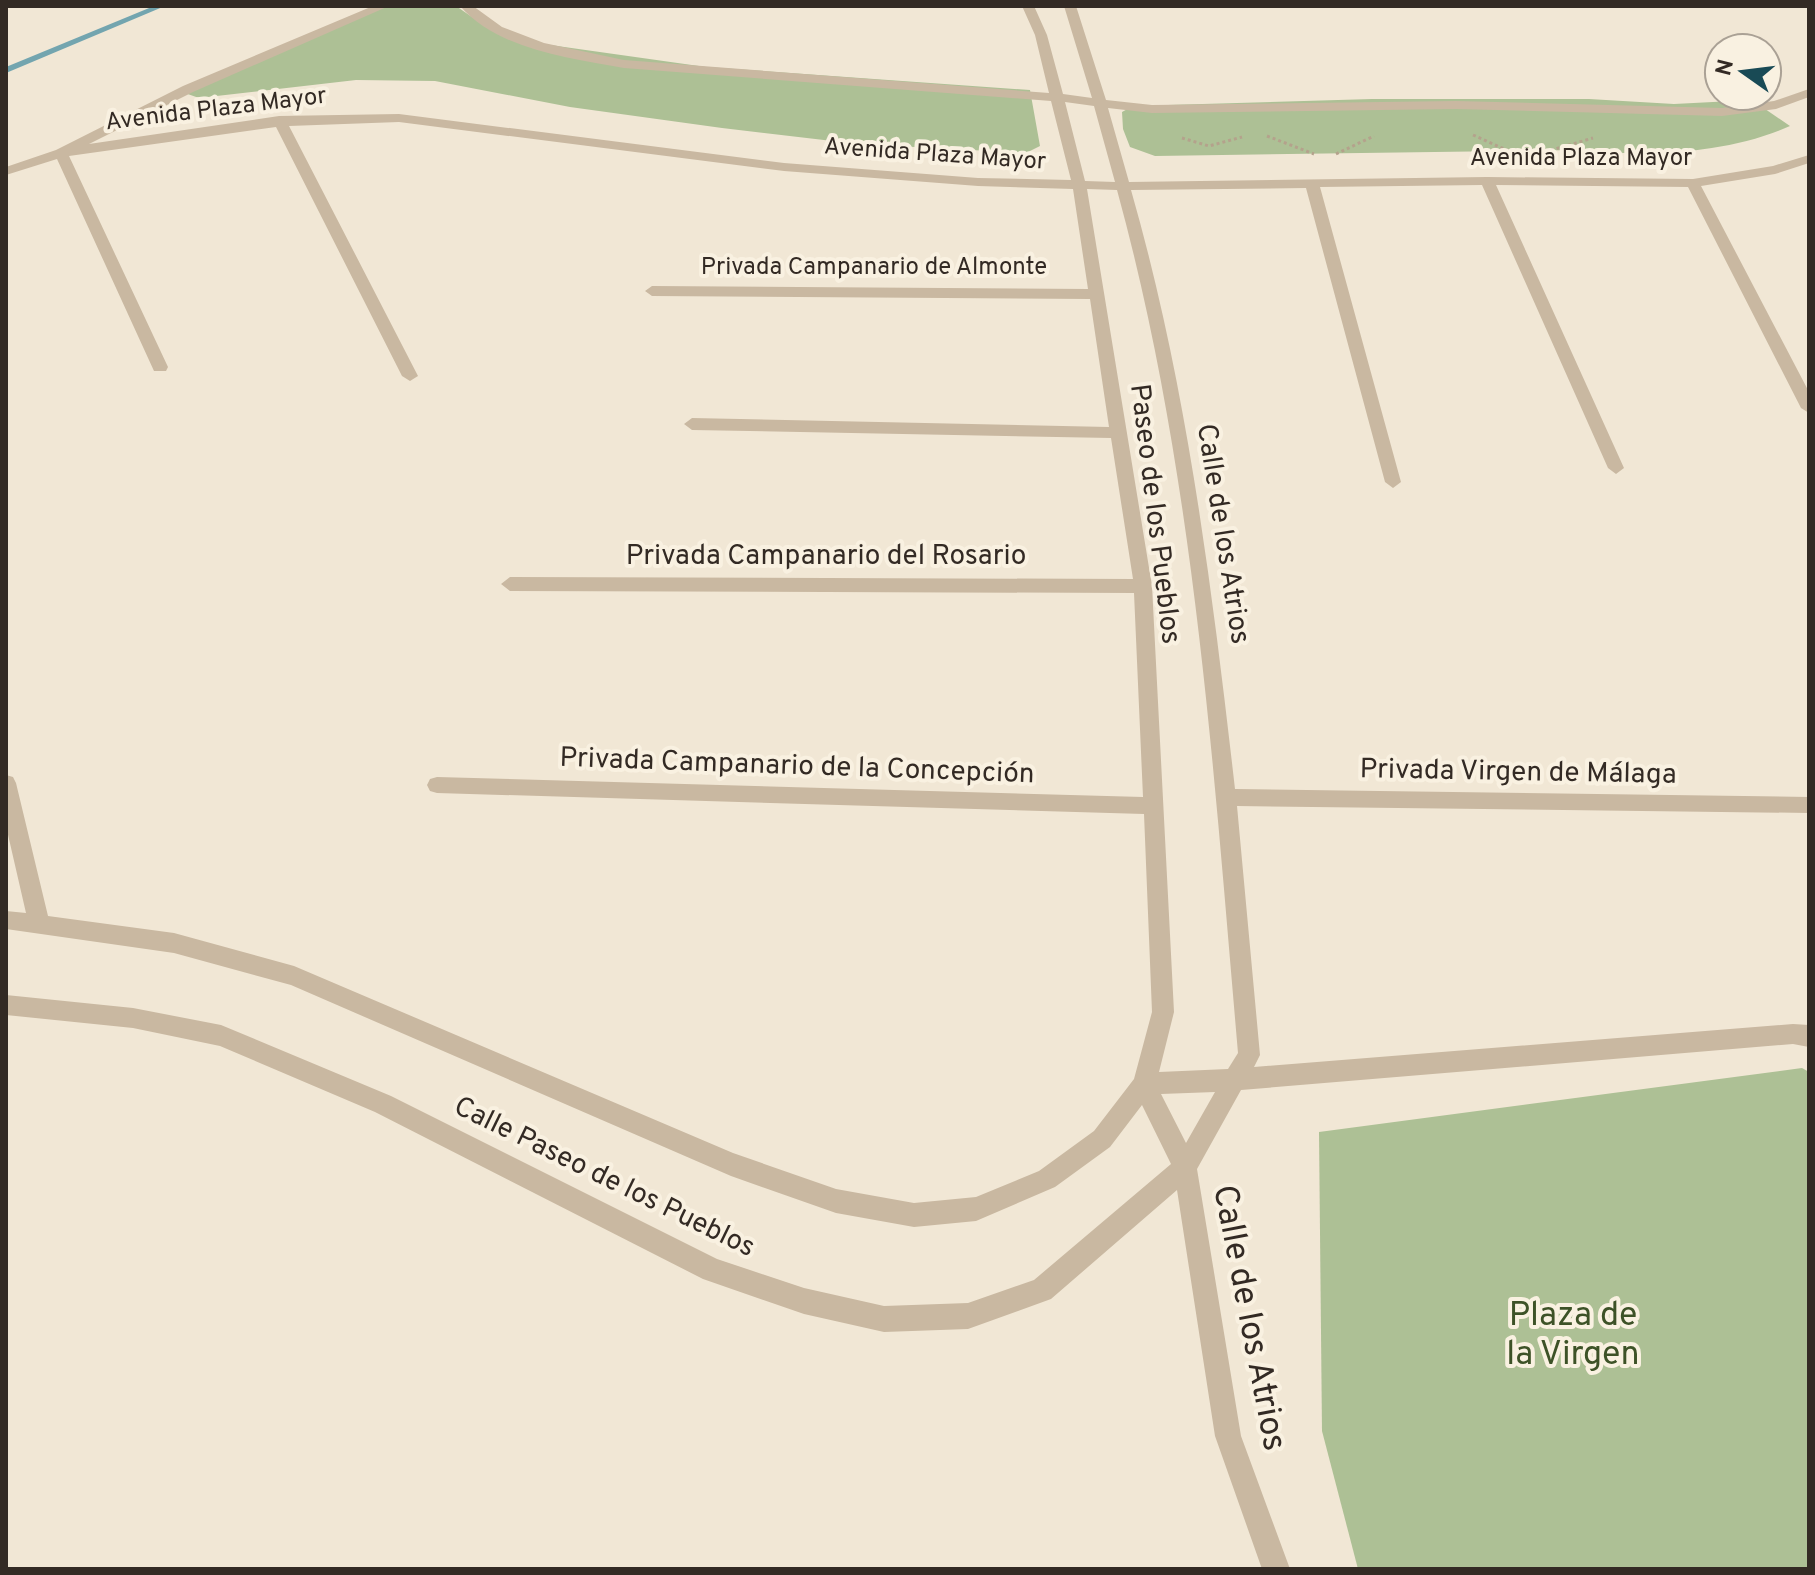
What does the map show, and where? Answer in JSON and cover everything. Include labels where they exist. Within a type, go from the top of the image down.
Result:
[{"type":"street","points":[[6,181],[188,89],[383,6]]},
{"type":"street","name":"Avenida Plaza Mayor","points":[[466,6],[490,26],[525,40],[569,54],[624,64],[1055,97],[1152,109],[1456,105],[1722,112],[1776,105],[1809,93]]},
{"type":"street","name":"Paseo de los Pueblos","points":[[1028,6],[1041,35],[1079,185],[1143,586],[1163,1012],[1144,1084]]},
{"type":"street","name":"Calle de los Atrios","points":[[1070,6],[1149,278],[1203,585],[1249,1055],[1235,1080]]},
{"type":"street","name":"Avenida Plaza Mayor","points":[[61,153],[279,120],[399,118],[784,167],[978,182],[1079,185],[1487,181],[1693,183],[1775,170],[1809,159]]},
{"type":"street","points":[[279,120],[410,376]]},
{"type":"street","points":[[61,153],[160,367]]},
{"type":"street","points":[[6,171],[35,164]]},
{"type":"street","points":[[1487,181],[1616,468]]},
{"type":"street","points":[[1312,183],[1393,482]]},
{"type":"street","points":[[1693,183],[1809,408]]},
{"type":"street","name":"Privada Campanario de Almonte","points":[[652,291],[1096,294]]},
{"type":"street","points":[[692,424],[1119,433]]},
{"type":"street","name":"Privada Campanario del Rosario","points":[[510,584],[1143,586]]},
{"type":"street","points":[[6,783],[39,922]]},
{"type":"street","name":"Privada Campanario de la Concepción","points":[[437,785],[1155,806]]},
{"type":"street","name":"Privada Virgen de Málaga","points":[[1226,797],[1809,805]]},
{"type":"street","name":"Calle Paseo de los Pueblos","points":[[6,920],[39,922],[174,943],[294,976],[394,1016],[731,1164],[836,1201],[914,1215],[976,1209],[1047,1179],[1102,1139],[1144,1084]]},
{"type":"street","name":"Calle Paseo de los Pueblos","points":[[6,1005],[133,1018],[221,1036],[383,1104],[712,1270],[804,1301],[884,1319],[968,1316],[1042,1290],[1185,1167],[1235,1080]]},
{"type":"street","points":[[1144,1084],[1235,1080],[1777,1035],[1809,1036]]},
{"type":"street","name":"Calle de los Atrios","points":[[1144,1084],[1185,1167],[1228,1436],[1276,1569]]},
{"type":"path","points":[[1173,134],[1209,146],[1251,135]]},
{"type":"path","points":[[1266,136],[1324,158],[1303,159]]},
{"type":"green space","points":[[376,6],[456,6],[472,17],[536,43],[706,67],[1030,90],[1040,146],[1026,153],[858,144],[570,107],[435,81],[356,80],[199,98],[182,92]]},
{"type":"green space","points":[[1372,99],[1589,99],[1703,103],[1703,112],[1770,112],[1790,126],[1740,143],[1659,153],[1578,150],[1155,156],[1130,147],[1123,129],[1122,112],[1133,106]]},
{"type":"green space","name":"Plaza de la Virgen","points":[[1802,1068],[1809,1072],[1809,1569],[1358,1569],[1322,1431],[1319,1132]]},
{"type":"waterway","points":[[6,70],[161,6]]}]
